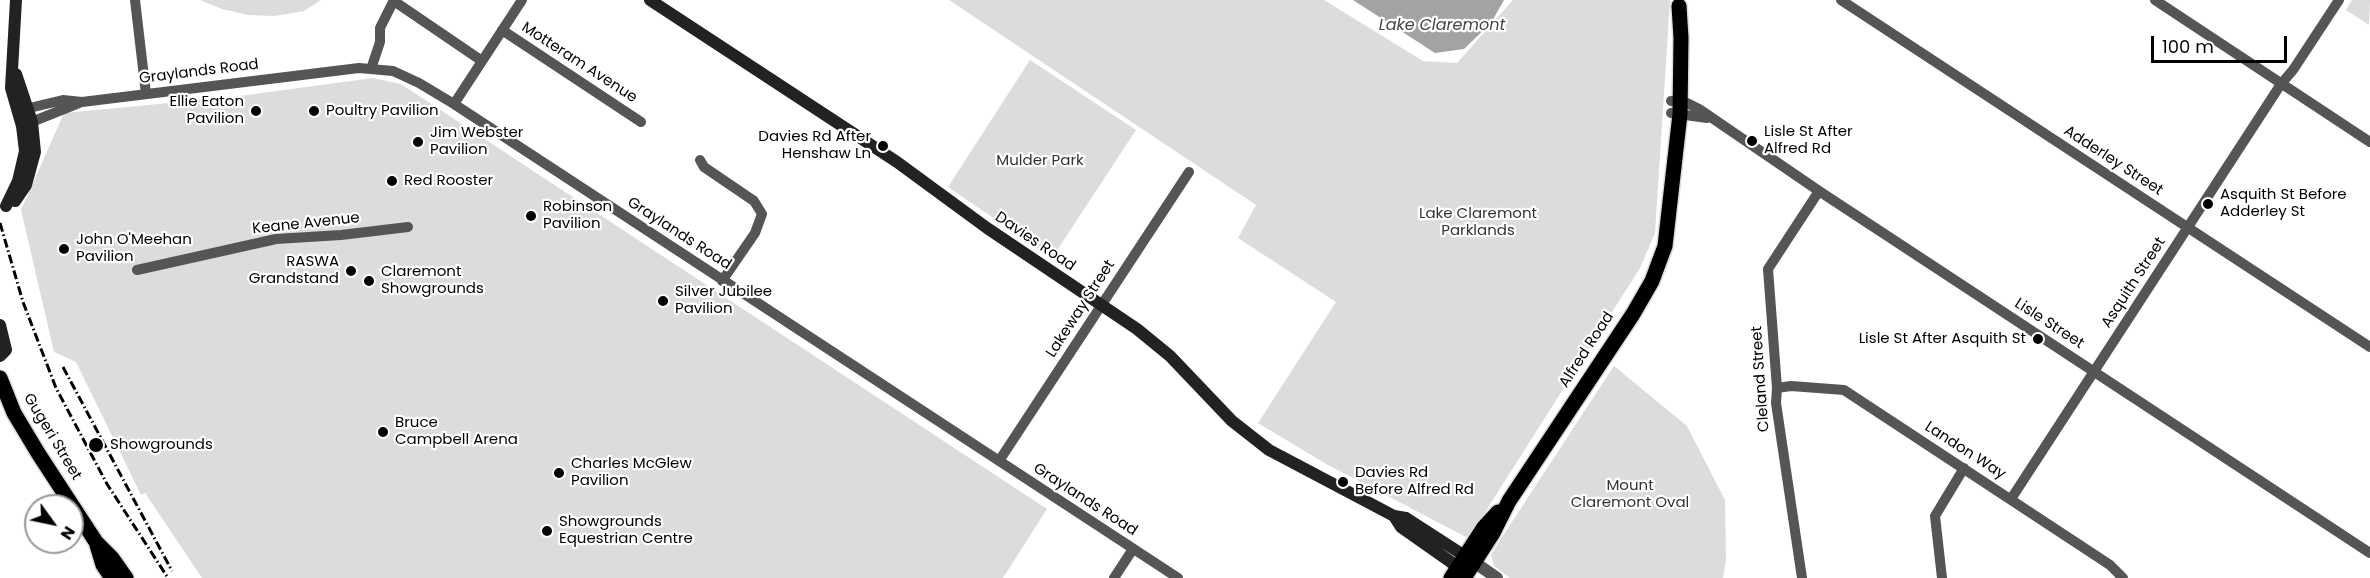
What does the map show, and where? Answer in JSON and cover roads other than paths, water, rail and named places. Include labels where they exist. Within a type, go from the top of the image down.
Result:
[{"type":"main road","points":[[3,207],[18,198],[33,168],[35,136],[11,88],[16,0]]},
{"type":"main road","name":"Davies Road","points":[[650,0],[897,162],[996,234],[1163,349],[1232,421],[1269,450],[1394,516],[1401,527],[1465,570]]},
{"type":"main road","name":"Alfred Road","points":[[1465,570],[1493,533],[1509,501],[1633,314],[1652,281],[1665,246],[1670,207],[1681,38],[1679,3]]},
{"type":"main road","points":[[0,325],[6,350],[0,356]]},
{"type":"main road","name":"Gugeri Street","points":[[0,380],[14,413],[96,542],[112,558],[126,578]]},
{"type":"main road","name":"Gugeri Street","points":[[96,542],[104,565],[112,578]]},
{"type":"street","points":[[135,0],[146,94]]},
{"type":"street","points":[[371,69],[380,42],[380,28],[394,0],[482,61]]},
{"type":"street","points":[[454,104],[522,0]]},
{"type":"street","name":"Adderley Street","points":[[1841,0],[2370,347]]},
{"type":"street","points":[[2155,0],[2370,142]]},
{"type":"street","name":"Asquith Street","points":[[2281,84],[2288,66],[2331,0]]},
{"type":"street","name":"Asquith Street","points":[[2011,499],[2281,84],[2293,70],[2339,0]]},
{"type":"street","name":"Motteram Avenue","points":[[502,30],[640,122]]},
{"type":"street","name":"Graylands Road","points":[[22,110],[63,100],[82,102],[359,68],[393,71],[419,83],[454,104],[1178,578]]},
{"type":"street","name":"Graylands Road","points":[[27,124],[82,102]]},
{"type":"street","name":"Lisle Street","points":[[1675,107],[1699,109],[2370,553]]},
{"type":"street","points":[[700,160],[704,167],[754,201],[762,214],[755,233],[722,281]]},
{"type":"street","name":"Lakeway Street","points":[[999,462],[1189,172]]},
{"type":"street","name":"Cleland Street","points":[[1802,578],[1776,403],[1777,387],[1768,269],[1820,191]]},
{"type":"street","name":"Keane Avenue","points":[[137,270],[276,239],[341,235],[408,227]]},
{"type":"street","name":"Landon Way","points":[[1777,387],[1844,390],[2110,565],[2123,578]]},
{"type":"street","points":[[1942,578],[1935,516],[1964,468]]},
{"type":"street","points":[[1114,578],[1133,549]]},
{"type":"street","points":[[1465,570],[1497,578]]},
{"type":"water","name":"Lake Claremont","points":[[1353,0],[1504,0],[1491,23],[1464,49],[1435,53]]},
{"type":"railway","points":[[0,223],[23,302],[56,388],[107,484],[168,578]]},
{"type":"railway","points":[[63,367],[172,571]]},
{"type":"place","name":"Ellie Eaton Pavilion","points":[[256,111]]},
{"type":"place","name":"Poultry Pavilion","points":[[314,111]]},
{"type":"place","name":"Lisle St After Alfred Rd","points":[[1752,141]]},
{"type":"place","name":"Jim Webster Pavilion","points":[[418,142]]},
{"type":"place","name":"Davies Rd After Henshaw Ln","points":[[883,146]]},
{"type":"place","name":"Red Rooster","points":[[392,181]]},
{"type":"place","name":"Asquith St Before Adderley St","points":[[2208,204]]},
{"type":"place","name":"Robinson Pavilion","points":[[531,216]]},
{"type":"place","name":"John O'Meehan Pavilion","points":[[64,249]]},
{"type":"place","name":"RASWA Grandstand","points":[[351,271]]},
{"type":"place","name":"Claremont Showgrounds","points":[[369,281]]},
{"type":"place","name":"Silver Jubilee Pavilion","points":[[663,301]]},
{"type":"place","name":"Lisle St After Asquith St","points":[[2038,339]]},
{"type":"place","name":"Bruce Campbell Arena","points":[[383,432]]},
{"type":"place","name":"Showgrounds","points":[[96,445]]},
{"type":"place","name":"Charles McGlew Pavilion","points":[[559,473]]},
{"type":"place","name":"Davies Rd Before Alfred Rd","points":[[1343,482]]},
{"type":"place","name":"Showgrounds Equestrian Centre","points":[[547,531]]},
{"type":"park label","name":"Mulder Park","points":[[1040,161]]},
{"type":"park label","name":"Lake Claremont Parklands","points":[[1478,222]]},
{"type":"park label","name":"Mount Claremont Oval","points":[[1630,494]]}]
